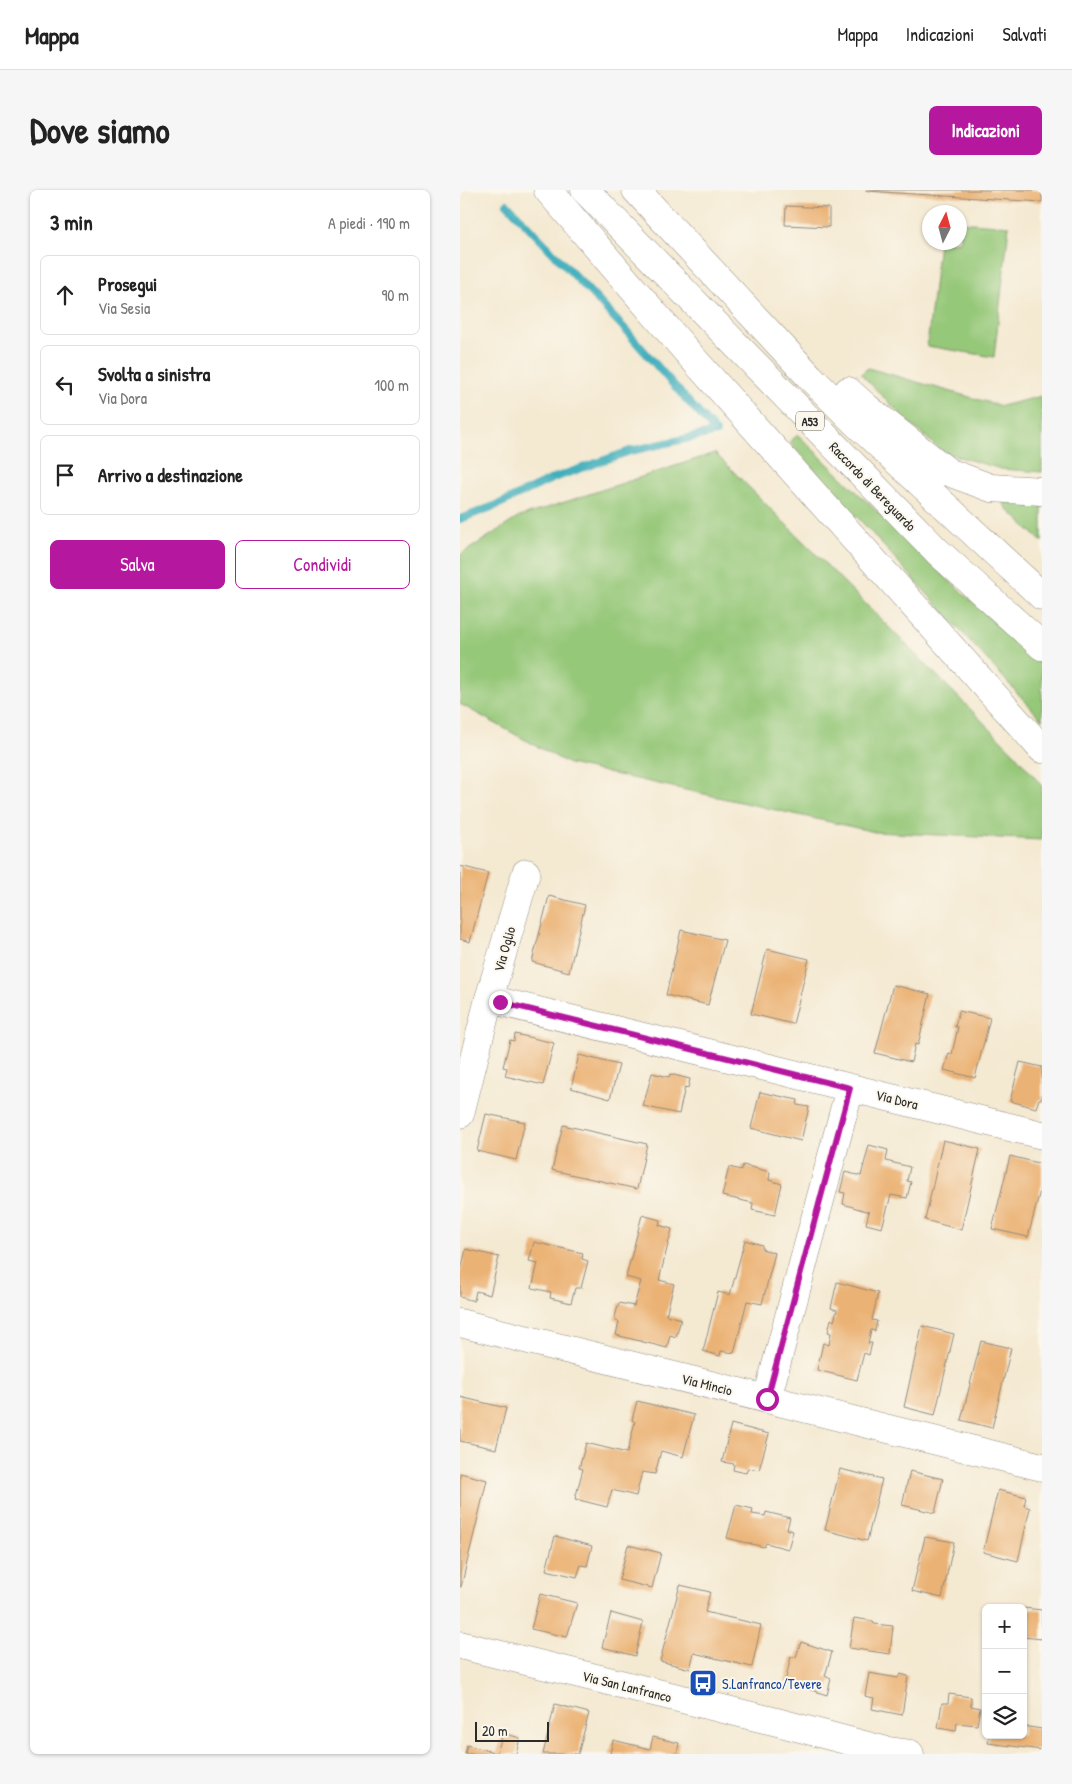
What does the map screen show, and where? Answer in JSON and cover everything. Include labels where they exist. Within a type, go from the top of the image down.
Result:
[{"type":"main road","points":[[548,190],[689,354],[1042,749]]},
{"type":"main road","name":"Raccordo di Bereguardo","points":[[585,190],[938,552],[1042,646]]},
{"type":"main road","name":"A53","points":[[636,190],[816,384],[1042,596]]},
{"type":"main road","points":[[672,228],[867,408],[948,472],[991,488],[1042,490]]},
{"type":"main road","name":"Via Oglio","points":[[460,1114],[489,999],[526,872]]},
{"type":"main road","name":"Via Dora","points":[[489,999],[1042,1135]]},
{"type":"main road","points":[[767,1399],[850,1088]]},
{"type":"main road","name":"Via Mincio","points":[[460,1323],[1042,1467]]},
{"type":"main road","name":"Via San Lanfranco","points":[[460,1645],[777,1722],[887,1751],[910,1754]]},
{"type":"green space","points":[[967,223],[1009,226],[994,357],[927,346],[938,250],[967,250]]},
{"type":"green space","points":[[868,368],[1001,406],[1042,396],[1042,472],[1001,469],[943,452],[906,420],[861,374]]},
{"type":"green space","points":[[798,435],[926,559],[1042,666],[1042,720],[789,442]]},
{"type":"green space","points":[[715,453],[1014,753],[1042,786],[1042,840],[875,832],[569,764],[460,704],[460,555],[519,517]]},
{"type":"green space","points":[[1042,501],[1042,542],[1006,508],[1003,502]]},
{"type":"building","points":[[1042,190],[1042,202],[866,191]]},
{"type":"building","points":[[786,206],[829,208],[829,227],[785,225]]},
{"type":"building","points":[[460,866],[488,873],[470,942],[460,939]]},
{"type":"building","points":[[549,896],[585,905],[569,972],[532,962]]},
{"type":"building","points":[[681,930],[725,940],[708,1005],[666,995]]},
{"type":"building","points":[[767,949],[809,959],[793,1024],[751,1014]]},
{"type":"building","points":[[893,985],[930,994],[918,1045],[915,1044],[911,1062],[875,1053]]},
{"type":"building","points":[[959,1011],[990,1018],[975,1078],[944,1070],[949,1053],[952,1054],[958,1027],[955,1027]]},
{"type":"building","points":[[515,1034],[554,1043],[543,1085],[505,1076],[507,1068],[503,1067],[510,1040],[514,1041]]},
{"type":"building","points":[[579,1055],[619,1065],[610,1099],[571,1088]]},
{"type":"building","points":[[1020,1062],[1042,1067],[1042,1099],[1039,1099],[1036,1108],[1010,1101]]},
{"type":"building","points":[[652,1073],[669,1077],[670,1074],[690,1079],[688,1088],[685,1087],[679,1114],[643,1106]]},
{"type":"building","points":[[760,1092],[798,1100],[797,1105],[809,1107],[801,1141],[751,1128]]},
{"type":"building","points":[[486,1114],[525,1122],[516,1160],[477,1151]]},
{"type":"building","points":[[563,1125],[647,1144],[637,1189],[552,1170]]},
{"type":"building","points":[[943,1140],[980,1149],[961,1230],[925,1220]]},
{"type":"building","points":[[869,1145],[888,1150],[886,1161],[910,1167],[907,1181],[911,1182],[907,1198],[891,1195],[882,1228],[866,1224],[869,1212],[843,1204],[845,1193],[840,1192],[845,1172],[861,1176]]},
{"type":"building","points":[[1010,1156],[1042,1164],[1042,1183],[1028,1237],[992,1229]]},
{"type":"building","points":[[743,1165],[770,1172],[769,1180],[782,1184],[775,1215],[752,1210],[753,1203],[722,1196],[729,1167],[741,1170]]},
{"type":"building","points":[[642,1215],[660,1220],[659,1225],[672,1229],[659,1280],[674,1284],[666,1315],[681,1319],[676,1337],[670,1335],[667,1348],[616,1335],[619,1322],[614,1320],[619,1303],[634,1306],[641,1281],[626,1277]]},
{"type":"building","points":[[745,1240],[762,1245],[762,1249],[775,1253],[762,1304],[747,1301],[734,1353],[721,1351],[720,1356],[703,1351],[718,1292],[730,1295]]},
{"type":"building","points":[[534,1242],[583,1253],[582,1259],[588,1261],[581,1288],[575,1288],[571,1303],[550,1298],[551,1292],[532,1288],[538,1263],[529,1261]]},
{"type":"building","points":[[466,1249],[499,1257],[490,1295],[476,1291],[474,1301],[460,1297],[460,1275]]},
{"type":"building","points":[[837,1282],[878,1293],[872,1320],[877,1321],[875,1331],[871,1330],[868,1343],[872,1343],[869,1355],[864,1353],[857,1380],[817,1370],[823,1343],[829,1345],[831,1333],[828,1332],[831,1319],[834,1321],[837,1310],[831,1308]]},
{"type":"building","points":[[922,1326],[954,1334],[935,1415],[904,1407]]},
{"type":"building","points":[[981,1341],[1011,1348],[992,1428],[961,1420]]},
{"type":"building","points":[[460,1397],[506,1408],[496,1449],[460,1441]]},
{"type":"building","points":[[637,1401],[694,1415],[683,1457],[661,1451],[655,1474],[642,1472],[636,1496],[612,1490],[607,1507],[575,1499],[583,1469],[579,1468],[586,1443],[627,1453],[635,1422],[632,1420]]},
{"type":"building","points":[[731,1424],[769,1434],[759,1470],[748,1468],[746,1473],[733,1470],[734,1464],[722,1462]]},
{"type":"building","points":[[840,1469],[882,1479],[867,1541],[825,1530]]},
{"type":"building","points":[[910,1471],[943,1479],[935,1513],[902,1505]]},
{"type":"building","points":[[460,1473],[487,1480],[461,1587],[460,1587]]},
{"type":"building","points":[[998,1490],[1026,1497],[1024,1506],[1030,1508],[1018,1561],[983,1552]]},
{"type":"building","points":[[736,1505],[753,1509],[752,1514],[765,1516],[766,1512],[790,1518],[787,1529],[793,1531],[788,1549],[766,1543],[764,1547],[727,1538]]},
{"type":"building","points":[[555,1536],[592,1546],[587,1566],[581,1565],[577,1577],[546,1570]]},
{"type":"building","points":[[925,1537],[954,1542],[942,1598],[912,1591]]},
{"type":"building","points":[[628,1545],[661,1553],[652,1588],[619,1580]]},
{"type":"building","points":[[680,1585],[710,1592],[705,1612],[761,1625],[752,1667],[694,1653],[690,1669],[660,1661]]},
{"type":"building","points":[[540,1594],[577,1603],[567,1637],[531,1629]]},
{"type":"building","points":[[1027,1608],[1042,1610],[1042,1639],[1027,1637]]},
{"type":"building","points":[[611,1613],[643,1622],[635,1656],[602,1647]]},
{"type":"building","points":[[854,1618],[873,1621],[874,1624],[893,1626],[890,1654],[849,1648]]},
{"type":"building","points":[[801,1642],[832,1652],[825,1676],[831,1679],[827,1695],[785,1682],[791,1657],[796,1657]]},
{"type":"building","points":[[869,1673],[898,1678],[900,1674],[908,1676],[902,1715],[872,1709],[874,1698],[865,1696]]},
{"type":"building","points":[[949,1694],[971,1697],[971,1706],[980,1708],[977,1725],[957,1723],[956,1731],[938,1728],[942,1703],[948,1703]]},
{"type":"building","points":[[555,1704],[589,1713],[578,1754],[543,1754]]},
{"type":"building","points":[[1027,1727],[1042,1729],[1042,1750],[988,1743],[988,1739],[1027,1739]]},
{"type":"building","points":[[503,1733],[520,1738],[516,1754],[465,1754],[467,1745],[497,1753]]},
{"type":"building","points":[[653,1737],[679,1743],[677,1754],[610,1754],[613,1740],[650,1749]]},
{"type":"waterway","points":[[460,519],[497,505],[554,478],[630,451],[716,432],[623,327],[507,204]]},
{"type":"place","name":"S.Lanfranco/Tevere","points":[[703,1683]]},
{"type":"route","points":[[500,1002],[850,1088],[767,1399]]}]
